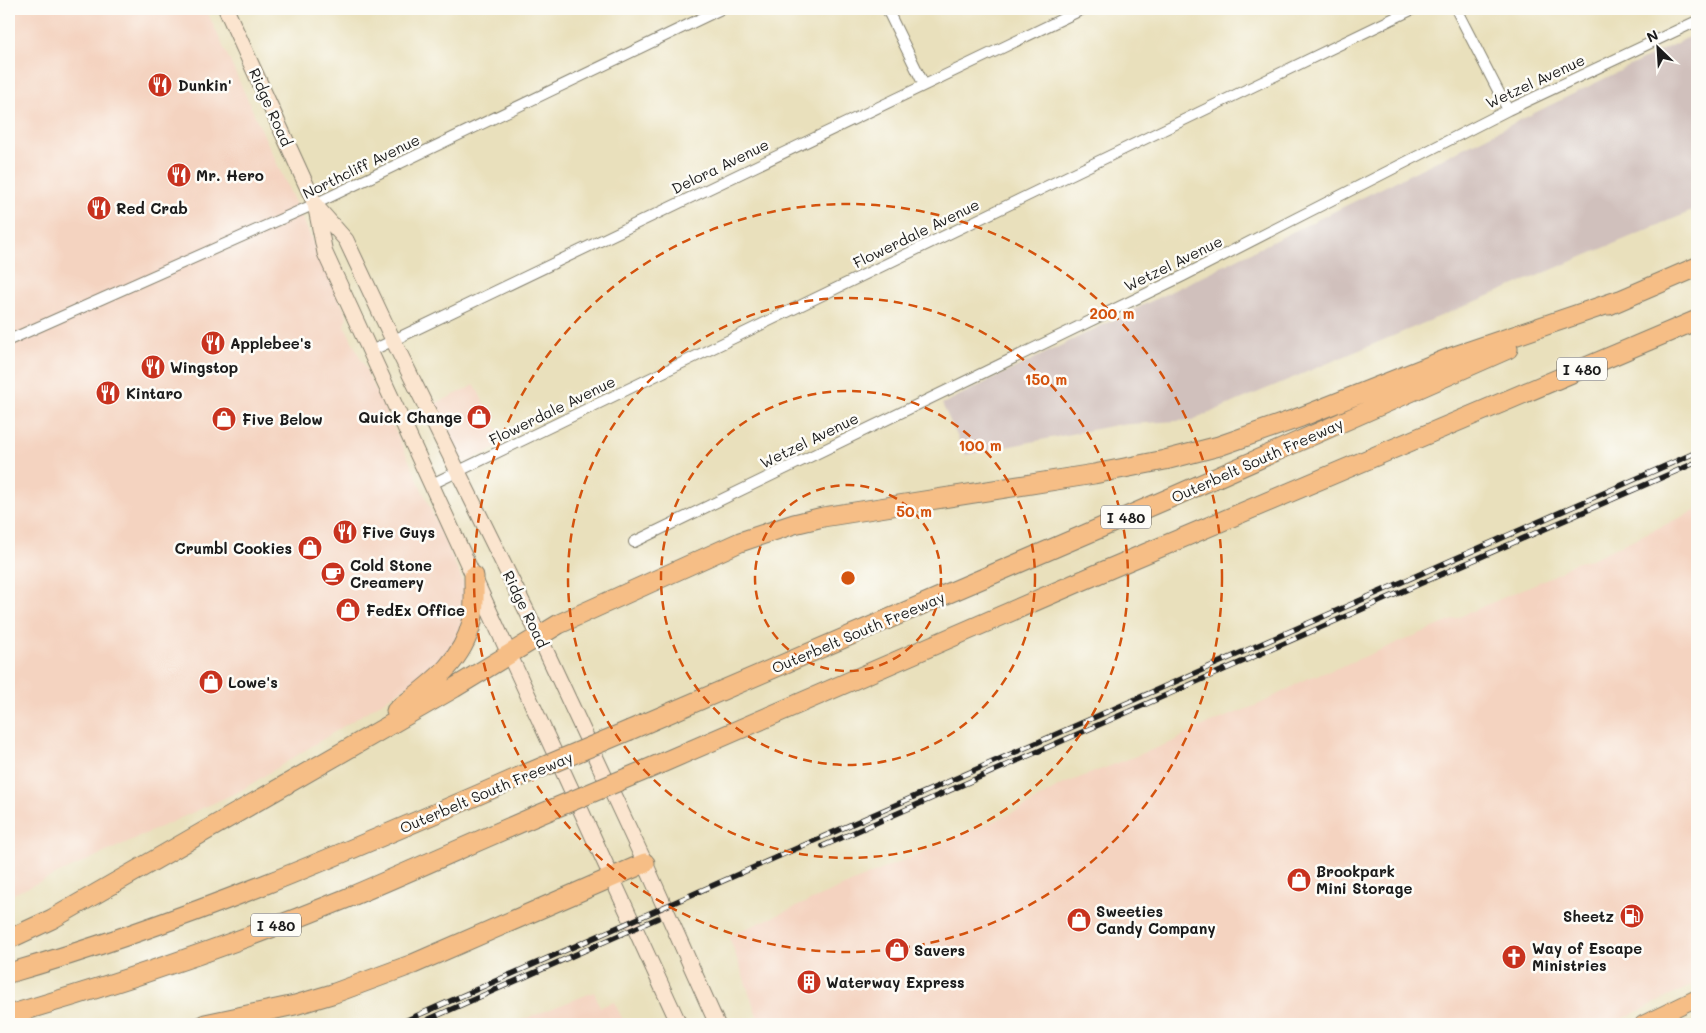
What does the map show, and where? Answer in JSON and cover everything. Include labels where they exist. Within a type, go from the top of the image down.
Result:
[{"type":"highway","name":"Outerbelt South Freeway","points":[[9,973],[128,936],[217,904],[336,857],[1177,495],[1697,267]]},
{"type":"highway","points":[[9,939],[52,919],[342,753],[560,624],[740,542],[779,528],[823,517],[1094,474],[1166,460],[1219,446],[1301,417],[1452,356],[1620,300]]},
{"type":"highway","name":"I 480","points":[[9,1015],[147,972],[250,936],[345,899],[1109,569],[1697,320]]},
{"type":"highway","points":[[342,753],[429,685],[454,662],[466,640],[472,620],[474,576]]},
{"type":"highway","points":[[206,1024],[295,1005],[332,994],[413,964],[645,863]]},
{"type":"main road","name":"Ridge Road","points":[[227,9],[315,204],[325,253],[679,1024]]},
{"type":"main road","name":"Ridge Road","points":[[315,204],[346,240],[540,636],[717,1024]]},
{"type":"main road","points":[[1643,1024],[1697,998]]},
{"type":"street","name":"Northcliff Avenue","points":[[9,340],[315,204],[721,9]]},
{"type":"street","points":[[887,9],[924,85]]},
{"type":"street","name":"Delora Avenue","points":[[371,351],[1083,9]]},
{"type":"street","name":"Flowerdale Avenue","points":[[432,484],[1413,9]]},
{"type":"street","points":[[1456,9],[1508,110]]},
{"type":"street","name":"Wetzel Avenue","points":[[634,542],[1183,276],[1508,110],[1697,21]]},
{"type":"shaded area","points":[[9,9],[206,9],[347,316],[345,326],[403,447],[466,588],[469,609],[456,653],[416,681],[240,791],[9,896]]},
{"type":"shaded area","points":[[1697,33],[1697,209],[1192,420],[1116,425],[966,455],[942,404]]},
{"type":"shaded area","points":[[475,385],[504,444],[464,463],[433,405]]},
{"type":"shaded area","points":[[1697,510],[1697,983],[1612,1024],[760,1024],[729,936],[1021,809],[1061,785],[1172,742],[1200,727],[1262,703],[1308,678],[1330,671],[1450,621],[1557,574],[1574,563],[1591,559]]},
{"type":"shaded area","points":[[594,992],[600,1007],[614,1002],[625,1024],[512,1024]]},
{"type":"railway","points":[[398,1024],[1697,452]]},
{"type":"railway","points":[[823,846],[1697,462]]},
{"type":"railway","points":[[418,1024],[658,918]]},
{"type":"place","name":"Dunkin'","points":[[160,85]]},
{"type":"place","name":"Mr. Hero","points":[[179,175]]},
{"type":"place","name":"Red Crab","points":[[99,208]]},
{"type":"place","name":"Applebee's","points":[[213,343]]},
{"type":"place","name":"Wingstop","points":[[153,367]]},
{"type":"place","name":"Kintaro","points":[[108,393]]},
{"type":"place","name":"Quick Change","points":[[479,417]]},
{"type":"place","name":"Five Below","points":[[224,419]]},
{"type":"place","name":"Five Guys","points":[[345,532]]},
{"type":"place","name":"Crumbl Cookies","points":[[310,548]]},
{"type":"place","name":"Cold Stone Creamery","points":[[333,574]]},
{"type":"place","name":"FedEx Office","points":[[348,610]]},
{"type":"place","name":"Lowe's","points":[[211,682]]},
{"type":"place","name":"Brookpark Mini Storage","points":[[1299,880]]},
{"type":"place","name":"Sheetz","points":[[1632,916]]},
{"type":"place","name":"Sweeties Candy Company","points":[[1079,920]]},
{"type":"place","name":"Savers","points":[[897,950]]},
{"type":"place","name":"Way of Escape Ministries","points":[[1514,957]]},
{"type":"place","name":"Waterway Express","points":[[809,982]]}]
